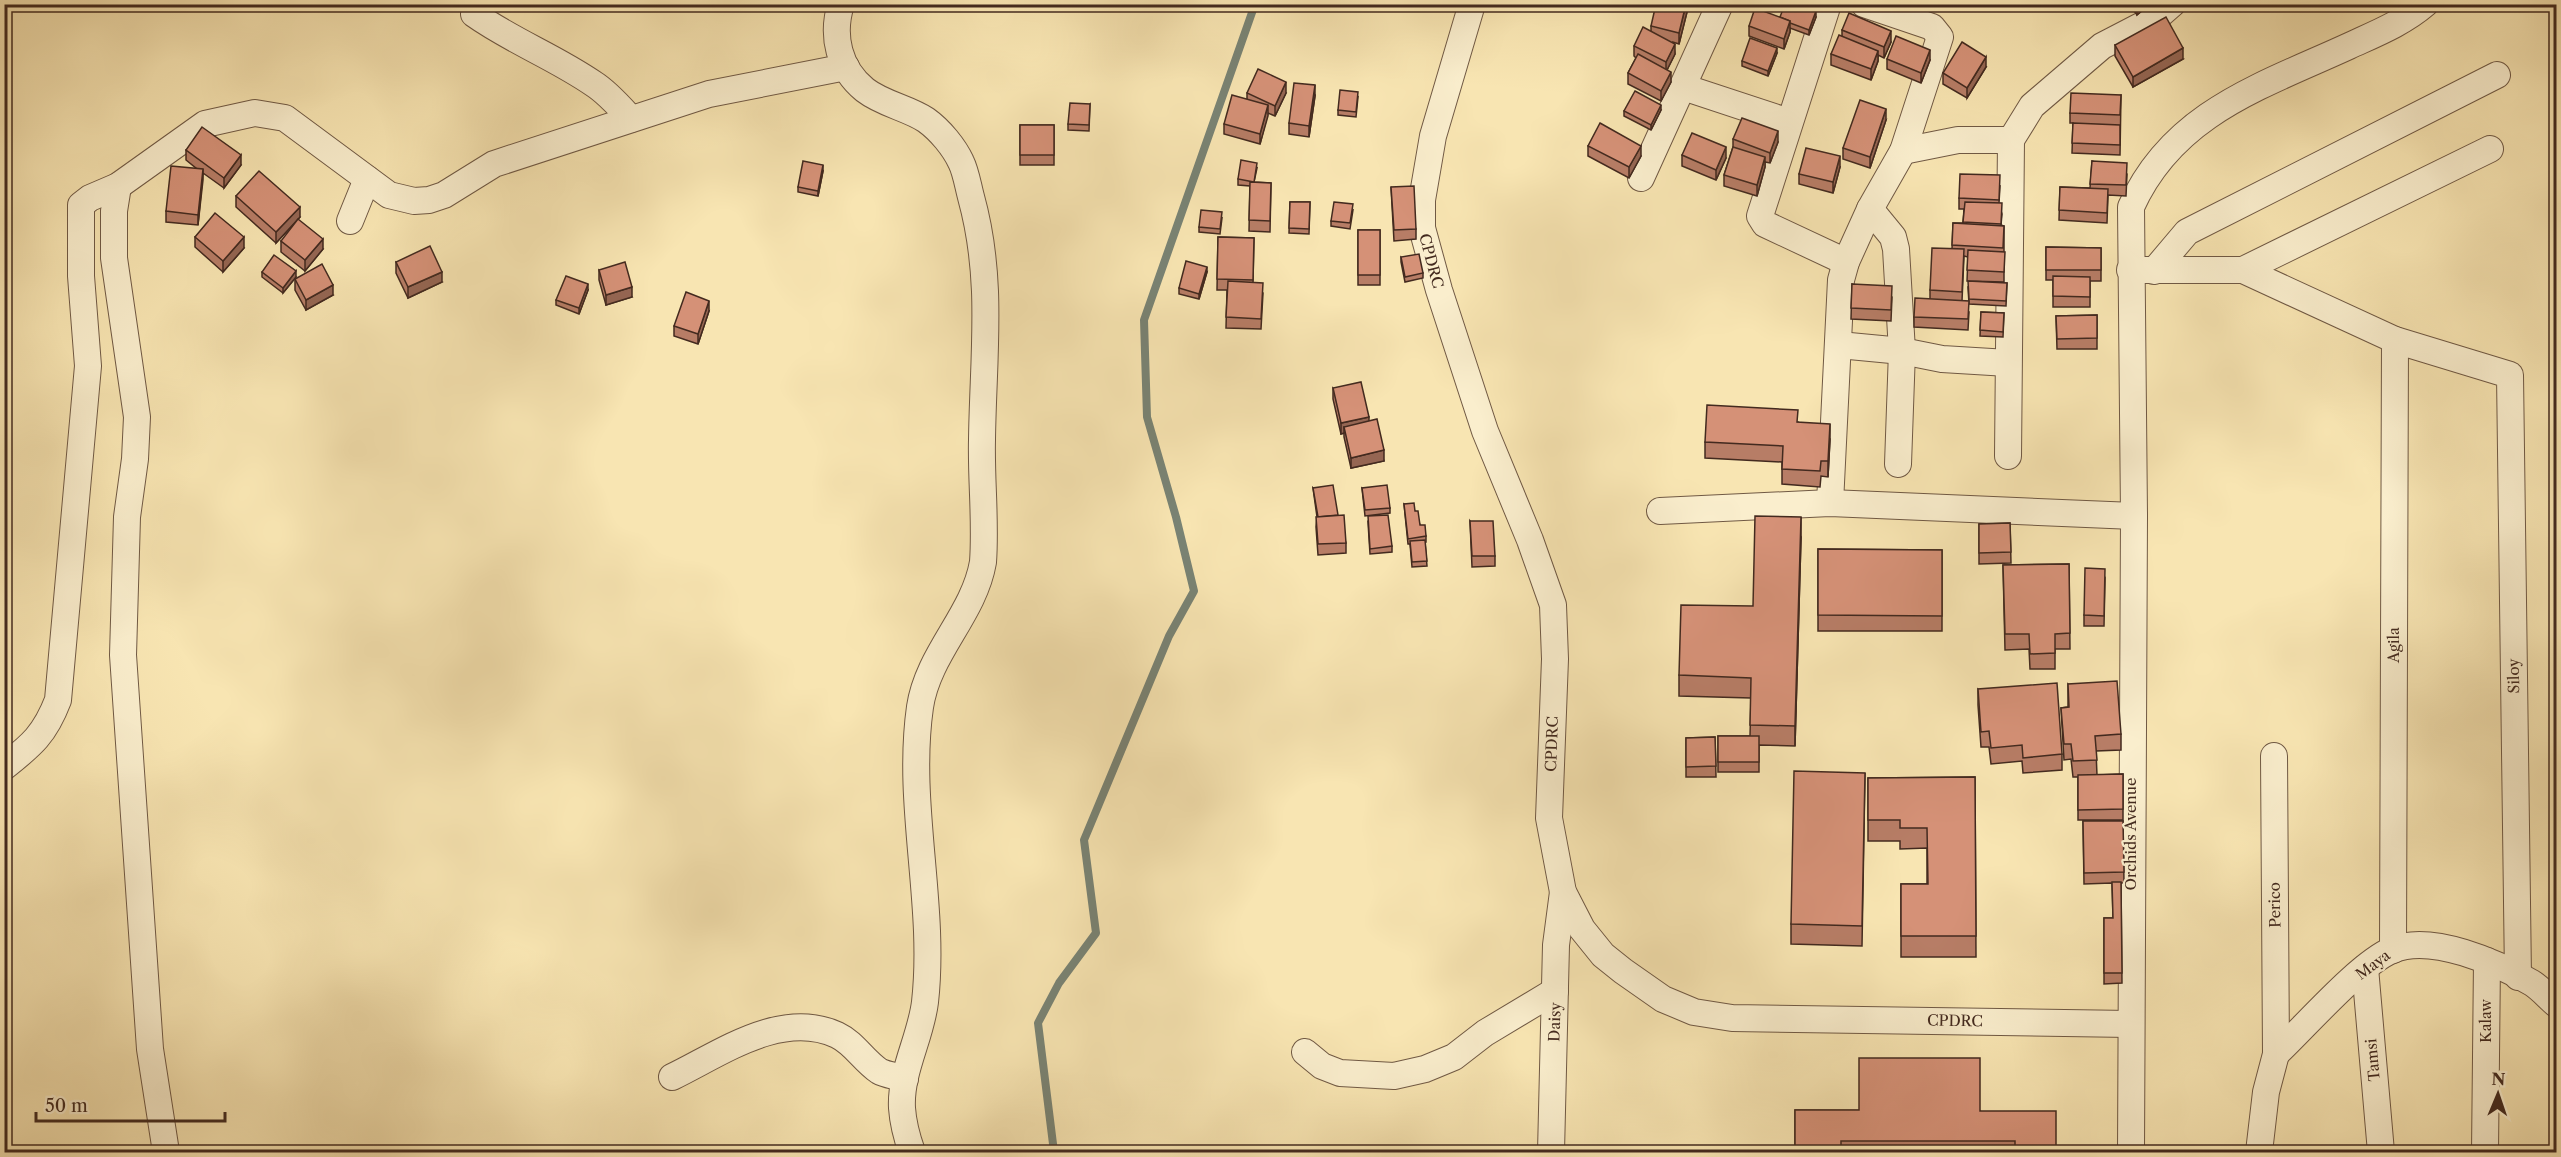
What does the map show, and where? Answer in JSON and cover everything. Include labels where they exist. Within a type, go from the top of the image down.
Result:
[{"type":"street","points":[[841,4],[837,26],[837,48],[846,67],[866,90],[927,120],[947,141],[962,163],[976,217],[986,274],[982,447],[985,536],[983,562],[980,580],[932,668],[920,707],[916,783],[929,937],[925,1004],[905,1079],[902,1107],[912,1152]]},
{"type":"street","name":"CPDRC","points":[[1472,4],[1433,136],[1422,200],[1422,228],[1439,290],[1485,431],[1530,540],[1553,605],[1555,659],[1549,818],[1563,892],[1582,929],[1603,955],[1663,999],[1694,1012],[1732,1018],[2130,1024]]},
{"type":"street","points":[[1641,178],[1720,4]]},
{"type":"street","points":[[1828,4],[1760,216],[1765,224],[1846,262]]},
{"type":"street","points":[[1830,503],[1841,280],[1846,262],[1870,209],[1903,151],[1940,37],[1932,27],[1864,4]]},
{"type":"street","points":[[2008,456],[2011,140],[2032,106],[2102,46],[2156,18],[2172,4]]},
{"type":"street","name":"Orchids Avenue","points":[[2131,1152],[2134,516],[2142,270],[2131,207],[2144,179],[2170,146],[2193,127],[2249,92],[2383,31],[2425,4]]},
{"type":"street","points":[[474,14],[505,36],[555,60],[597,85],[632,118]]},
{"type":"street","points":[[4,767],[35,743],[49,725],[58,700],[88,366],[81,276],[81,205],[90,198],[118,186],[206,124],[255,113],[285,118],[389,195],[414,201],[429,200],[444,195],[494,164],[632,118],[709,94],[846,67]]},
{"type":"street","points":[[2142,270],[2187,232],[2497,75]]},
{"type":"street","points":[[1683,87],[1789,122]]},
{"type":"street","points":[[1903,151],[1958,140],[2011,140]]},
{"type":"street","points":[[2243,270],[2490,149]]},
{"type":"street","points":[[350,221],[367,179]]},
{"type":"street","points":[[118,186],[114,211],[114,258],[137,417],[135,459],[126,517],[123,655],[150,1049],[166,1152]]},
{"type":"street","points":[[1870,209],[1893,237],[1896,249],[1902,351],[1898,464]]},
{"type":"street","points":[[2142,270],[2243,270],[2395,340]]},
{"type":"street","name":"Siloy","points":[[2395,340],[2510,375],[2518,977]]},
{"type":"street","name":"Agila","points":[[2393,950],[2395,340]]},
{"type":"street","points":[[1839,345],[1902,351],[1942,359],[2008,363]]},
{"type":"street","points":[[1660,511],[1830,503],[2134,516]]},
{"type":"street","name":"Perico","points":[[2259,1152],[2266,1092],[2276,1054],[2274,756]]},
{"type":"street","name":"Daisy","points":[[1551,1152],[1556,945],[1563,892]]},
{"type":"street","name":"Maya","points":[[2276,1054],[2365,968],[2393,950],[2414,945],[2438,945],[2487,961],[2532,983],[2556,1004]]},
{"type":"street","name":"Kalaw","points":[[2485,1152],[2487,961]]},
{"type":"street","name":"Tamsi","points":[[2365,968],[2381,1152]]},
{"type":"street","points":[[1305,1052],[1322,1066],[1340,1072],[1394,1076],[1425,1069],[1454,1057],[1485,1033],[1555,991]]},
{"type":"street","points":[[672,1077],[758,1035],[787,1029],[814,1029],[834,1034],[850,1043],[881,1072],[905,1079]]},
{"type":"building","points":[[1656,4],[1686,4],[1679,33],[1651,26]]},
{"type":"building","points":[[1785,4],[1796,4],[1816,11],[1809,30],[1780,17]]},
{"type":"building","points":[[1755,8],[1790,21],[1784,39],[1749,26]]},
{"type":"building","points":[[1849,13],[1891,31],[1884,47],[1842,30]]},
{"type":"building","points":[[2166,17],[2183,48],[2133,77],[2115,45]]},
{"type":"building","points":[[1643,27],[1675,44],[1666,62],[1634,46]]},
{"type":"building","points":[[1839,35],[1878,51],[1871,69],[1831,54]]},
{"type":"building","points":[[1896,36],[1930,50],[1921,73],[1887,59]]},
{"type":"building","points":[[1750,38],[1777,48],[1768,71],[1742,61]]},
{"type":"building","points":[[1962,42],[1986,57],[1967,88],[1943,73]]},
{"type":"building","points":[[1638,54],[1671,72],[1661,91],[1628,73]]},
{"type":"building","points":[[1258,69],[1286,82],[1275,106],[1247,93]]},
{"type":"building","points":[[1294,83],[1315,85],[1309,126],[1289,123]]},
{"type":"building","points":[[1340,90],[1358,92],[1356,112],[1338,110]]},
{"type":"building","points":[[1635,91],[1661,105],[1651,125],[1624,111]]},
{"type":"building","points":[[2071,93],[2121,95],[2120,115],[2070,113]]},
{"type":"building","points":[[1232,95],[1268,105],[1260,134],[1224,124]]},
{"type":"building","points":[[1860,100],[1886,109],[1870,157],[1843,148]]},
{"type":"building","points":[[1070,103],[1090,104],[1089,125],[1068,124]]},
{"type":"building","points":[[1742,118],[1778,131],[1770,153],[1733,139]]},
{"type":"building","points":[[1600,123],[1641,146],[1629,167],[1588,146]]},
{"type":"building","points":[[2073,123],[2120,125],[2120,145],[2072,143]]},
{"type":"building","points":[[1020,125],[1054,125],[1054,155],[1020,155]]},
{"type":"building","points":[[202,127],[241,155],[224,178],[186,150]]},
{"type":"building","points":[[1692,133],[1726,147],[1716,170],[1682,155]]},
{"type":"building","points":[[1733,147],[1765,157],[1757,185],[1724,175]]},
{"type":"building","points":[[1806,148],[1840,156],[1833,182],[1799,174]]},
{"type":"building","points":[[1241,160],[1257,163],[1254,182],[1238,179]]},
{"type":"building","points":[[803,161],[823,165],[818,191],[798,187]]},
{"type":"building","points":[[2092,161],[2127,163],[2126,185],[2090,184]]},
{"type":"building","points":[[171,166],[203,169],[198,215],[166,211]]},
{"type":"building","points":[[259,171],[300,207],[276,232],[236,196]]},
{"type":"building","points":[[1960,174],[2000,175],[1999,200],[1959,198]]},
{"type":"building","points":[[1250,182],[1271,183],[1270,221],[1249,220]]},
{"type":"building","points":[[1414,186],[1416,229],[1394,230],[1391,187]]},
{"type":"building","points":[[2060,187],[2108,189],[2107,213],[2059,210]]},
{"type":"building","points":[[1290,202],[1310,202],[1309,229],[1289,228]]},
{"type":"building","points":[[1334,202],[1353,204],[1350,223],[1331,221]]},
{"type":"building","points":[[1965,202],[2002,203],[2001,224],[1963,222]]},
{"type":"building","points":[[1201,210],[1222,212],[1220,229],[1199,227]]},
{"type":"building","points":[[215,213],[244,237],[223,261],[195,237]]},
{"type":"building","points":[[298,219],[323,239],[305,260],[281,241]]},
{"type":"building","points":[[1953,223],[2004,226],[2003,248],[1952,245]]},
{"type":"building","points":[[1358,230],[1380,230],[1380,275],[1358,275]]},
{"type":"building","points":[[1218,237],[1254,238],[1253,280],[1217,279]]},
{"type":"building","points":[[430,246],[442,272],[408,287],[396,262]]},
{"type":"building","points":[[2046,247],[2101,248],[2101,270],[2046,270]]},
{"type":"building","points":[[1932,248],[1964,249],[1962,292],[1930,290]]},
{"type":"building","points":[[1968,250],[2005,252],[2004,272],[1967,270]]},
{"type":"building","points":[[1419,254],[1423,273],[1405,277],[1401,257]]},
{"type":"building","points":[[274,255],[296,271],[283,288],[262,272]]},
{"type":"building","points":[[1186,261],[1207,267],[1199,294],[1179,288]]},
{"type":"building","points":[[625,262],[632,287],[606,295],[599,270]]},
{"type":"building","points":[[322,264],[333,285],[306,300],[295,279]]},
{"type":"building","points":[[566,276],[588,284],[579,308],[556,300]]},
{"type":"building","points":[[2053,276],[2090,277],[2090,297],[2053,296]]},
{"type":"building","points":[[1228,281],[1263,283],[1261,319],[1226,317]]},
{"type":"building","points":[[1968,281],[2007,283],[2006,301],[1969,299]]},
{"type":"building","points":[[1852,284],[1892,286],[1891,310],[1851,308]]},
{"type":"building","points":[[686,292],[709,301],[698,334],[674,326]]},
{"type":"building","points":[[1915,298],[1969,301],[1968,319],[1914,317]]},
{"type":"building","points":[[1981,312],[2004,313],[2003,332],[1980,330]]},
{"type":"building","points":[[2097,315],[2097,338],[2057,339],[2056,316]]},
{"type":"building","points":[[1361,382],[1369,417],[1341,423],[1333,388]]},
{"type":"building","points":[[1707,405],[1798,410],[1797,422],[1830,424],[1828,461],[1821,461],[1820,471],[1782,469],[1783,446],[1705,442]]},
{"type":"building","points":[[1377,419],[1384,450],[1351,458],[1344,427]]},
{"type":"building","points":[[1333,485],[1338,515],[1318,517],[1313,488]]},
{"type":"building","points":[[1387,485],[1390,508],[1365,510],[1362,488]]},
{"type":"building","points":[[1414,503],[1420,525],[1425,525],[1426,536],[1408,539],[1404,504]]},
{"type":"building","points":[[1344,515],[1346,543],[1318,544],[1316,517]]},
{"type":"building","points":[[1388,515],[1392,546],[1370,549],[1368,516]]},
{"type":"building","points":[[1755,516],[1801,517],[1795,726],[1750,725],[1751,678],[1679,675],[1681,605],[1753,606]]},
{"type":"building","points":[[1470,521],[1493,521],[1495,556],[1472,556]]},
{"type":"building","points":[[2010,523],[2011,552],[1979,553],[1979,524]]},
{"type":"building","points":[[1425,540],[1427,561],[1412,562],[1410,541]]},
{"type":"building","points":[[1818,549],[1942,550],[1942,616],[1818,615]]},
{"type":"building","points":[[2069,564],[2070,633],[2055,634],[2055,653],[2030,654],[2029,634],[2005,634],[2003,565]]},
{"type":"building","points":[[2085,568],[2105,569],[2104,616],[2084,615]]},
{"type":"building","points":[[2117,681],[2121,734],[2095,736],[2097,760],[2073,761],[2071,744],[2064,744],[2061,708],[2069,707],[2068,684]]},
{"type":"building","points":[[2057,683],[2062,754],[2023,758],[2022,745],[1991,748],[1989,731],[1981,732],[1978,689]]},
{"type":"building","points":[[1718,736],[1759,736],[1759,762],[1718,762]]},
{"type":"building","points":[[1715,737],[1716,766],[1686,767],[1686,738]]},
{"type":"building","points":[[1794,771],[1865,773],[1862,926],[1791,924]]},
{"type":"building","points":[[2123,774],[2123,809],[2078,810],[2078,775]]},
{"type":"building","points":[[1975,777],[1976,936],[1901,936],[1901,884],[1928,884],[1927,828],[1900,828],[1900,820],[1868,820],[1868,778]]},
{"type":"building","points":[[2083,821],[2123,821],[2124,872],[2084,873]]},
{"type":"building","points":[[2112,882],[2121,882],[2122,973],[2104,973],[2104,918],[2113,918]]},
{"type":"building","points":[[1859,1058],[1980,1058],[1980,1111],[2056,1111],[2056,1152],[2015,1152],[2015,1141],[1841,1141],[1841,1152],[1795,1152],[1795,1110],[1859,1110]]},
{"type":"waterway","points":[[1054,1152],[1038,1023],[1059,983],[1096,933],[1084,840],[1169,636],[1194,591],[1176,517],[1147,417],[1144,320],[1255,4]]}]
